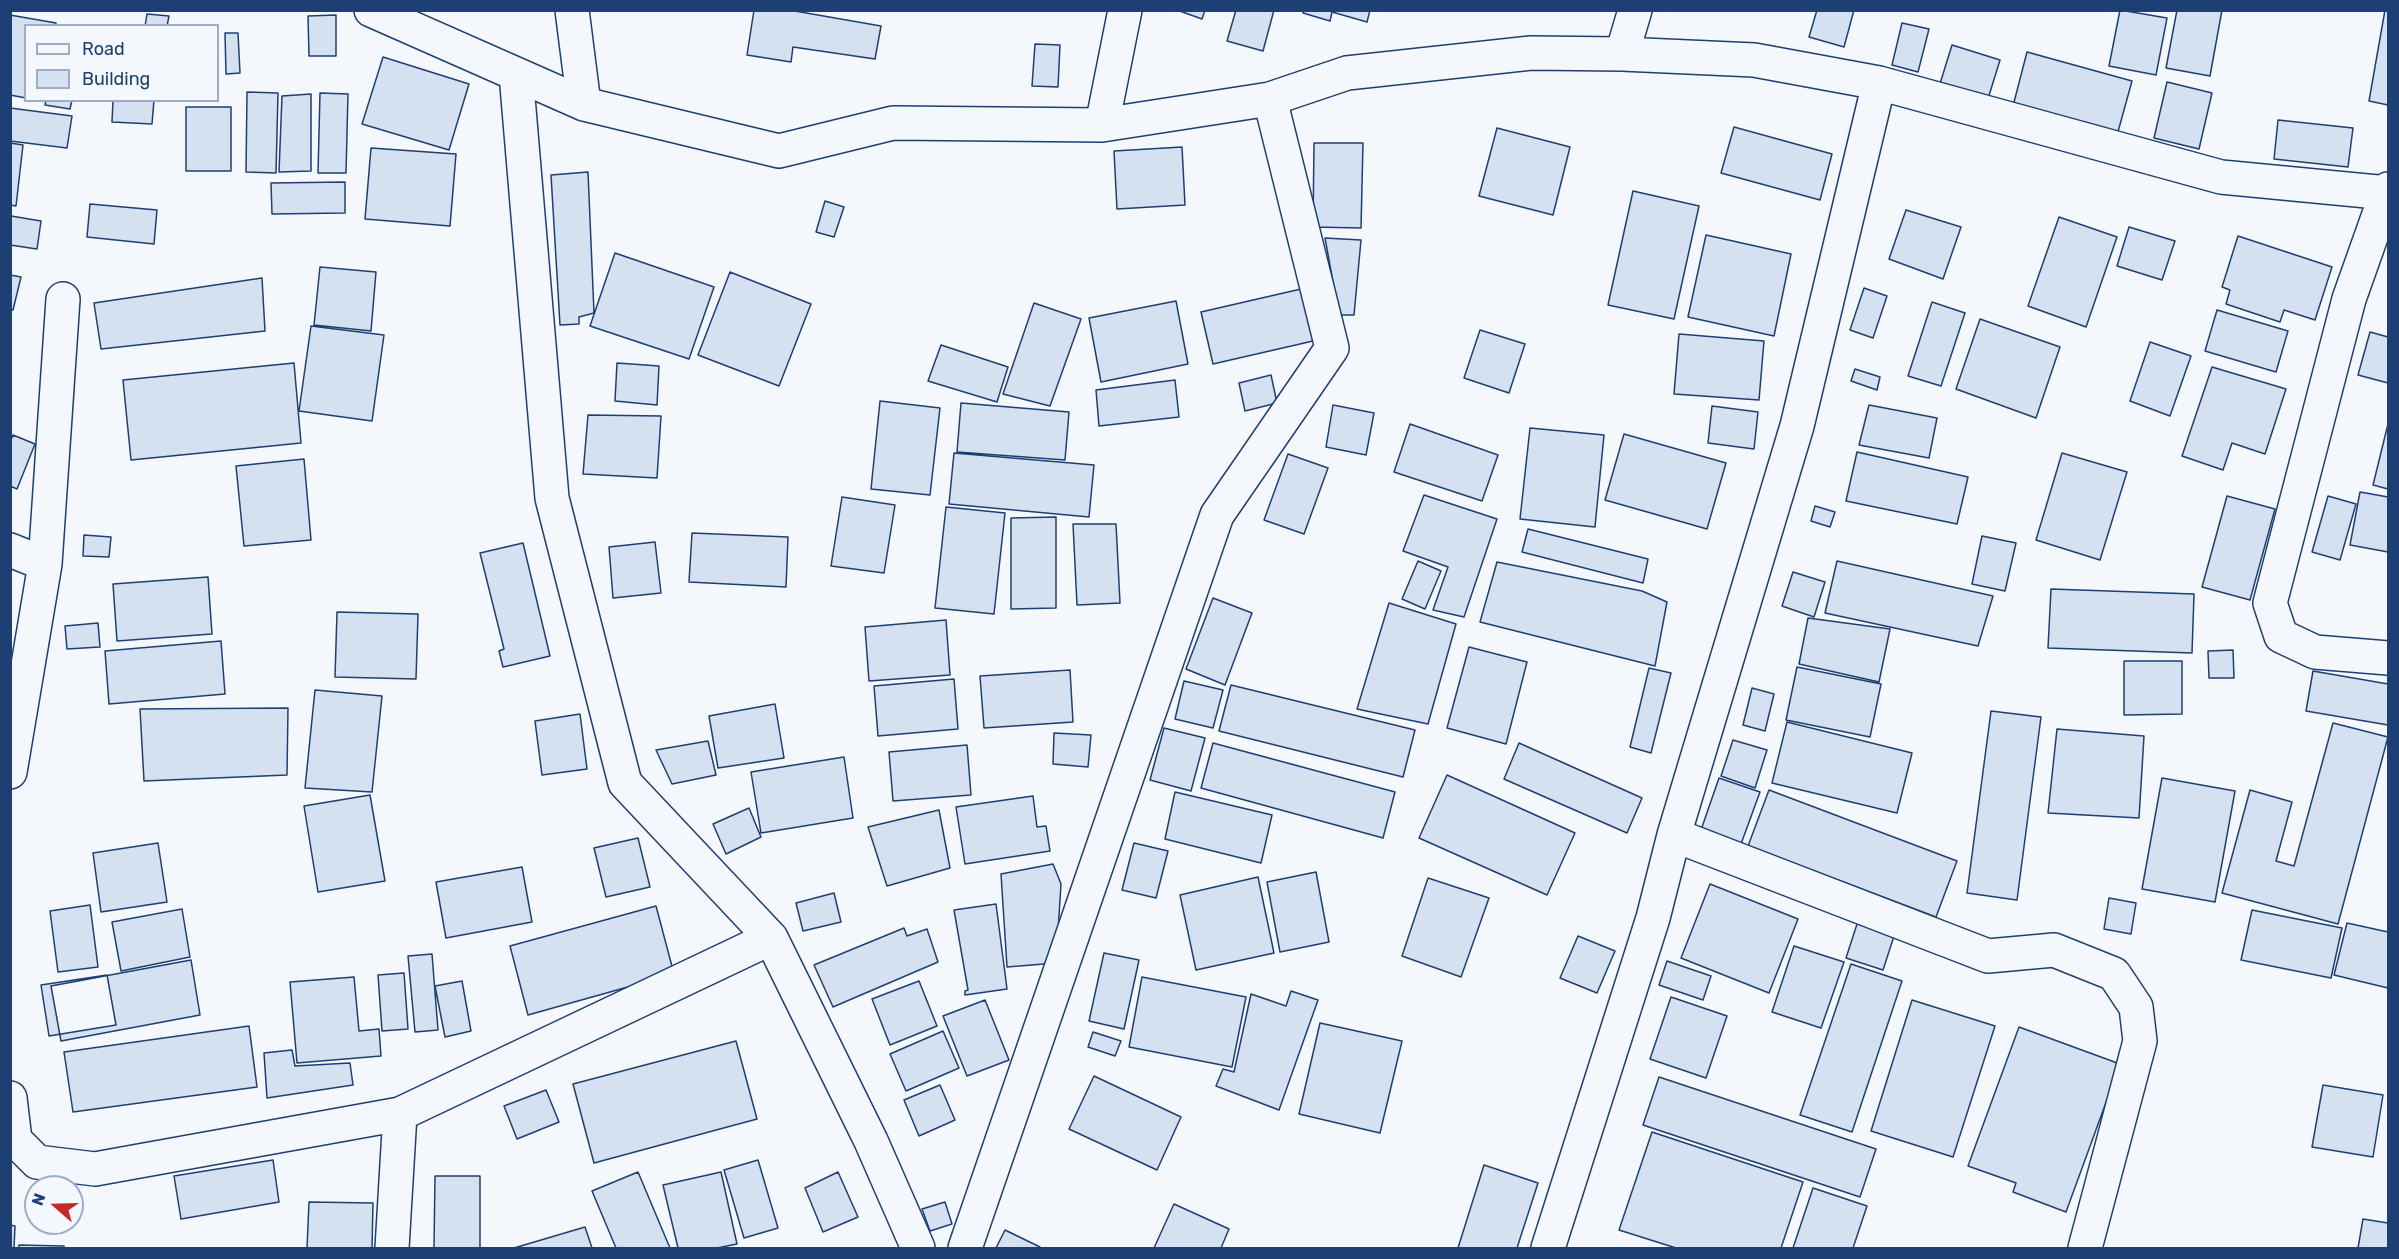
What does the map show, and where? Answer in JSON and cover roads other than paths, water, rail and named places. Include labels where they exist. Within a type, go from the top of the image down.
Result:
[{"type":"street","points":[[371,10],[584,104],[779,151],[893,123],[1102,125],[1270,99],[1347,73],[1531,54],[1622,54],[1754,60],[1879,83],[2221,177],[2388,192],[2349,299],[2270,603],[2281,636],[2315,652],[2388,658]]},
{"type":"street","points":[[572,10],[584,104]]},
{"type":"street","points":[[1102,125],[1125,10]]},
{"type":"street","points":[[1622,54],[1635,10]]},
{"type":"street","points":[[516,74],[552,498],[625,783],[771,938],[871,1141],[918,1248]]},
{"type":"street","points":[[1548,1248],[1653,918],[1674,836],[1797,426],[1879,83]]},
{"type":"street","points":[[965,1248],[1217,515],[1332,348],[1270,99]]},
{"type":"street","points":[[10,772],[45,564],[63,299]]},
{"type":"street","points":[[10,550],[45,564]]},
{"type":"street","points":[[1674,836],[1988,956],[2054,950],[2114,974],[2136,1008],[2140,1041],[2085,1248]]},
{"type":"street","points":[[10,1098],[15,1140],[37,1162],[95,1169],[400,1114],[771,938]]},
{"type":"street","points":[[392,1248],[400,1114]]}]
